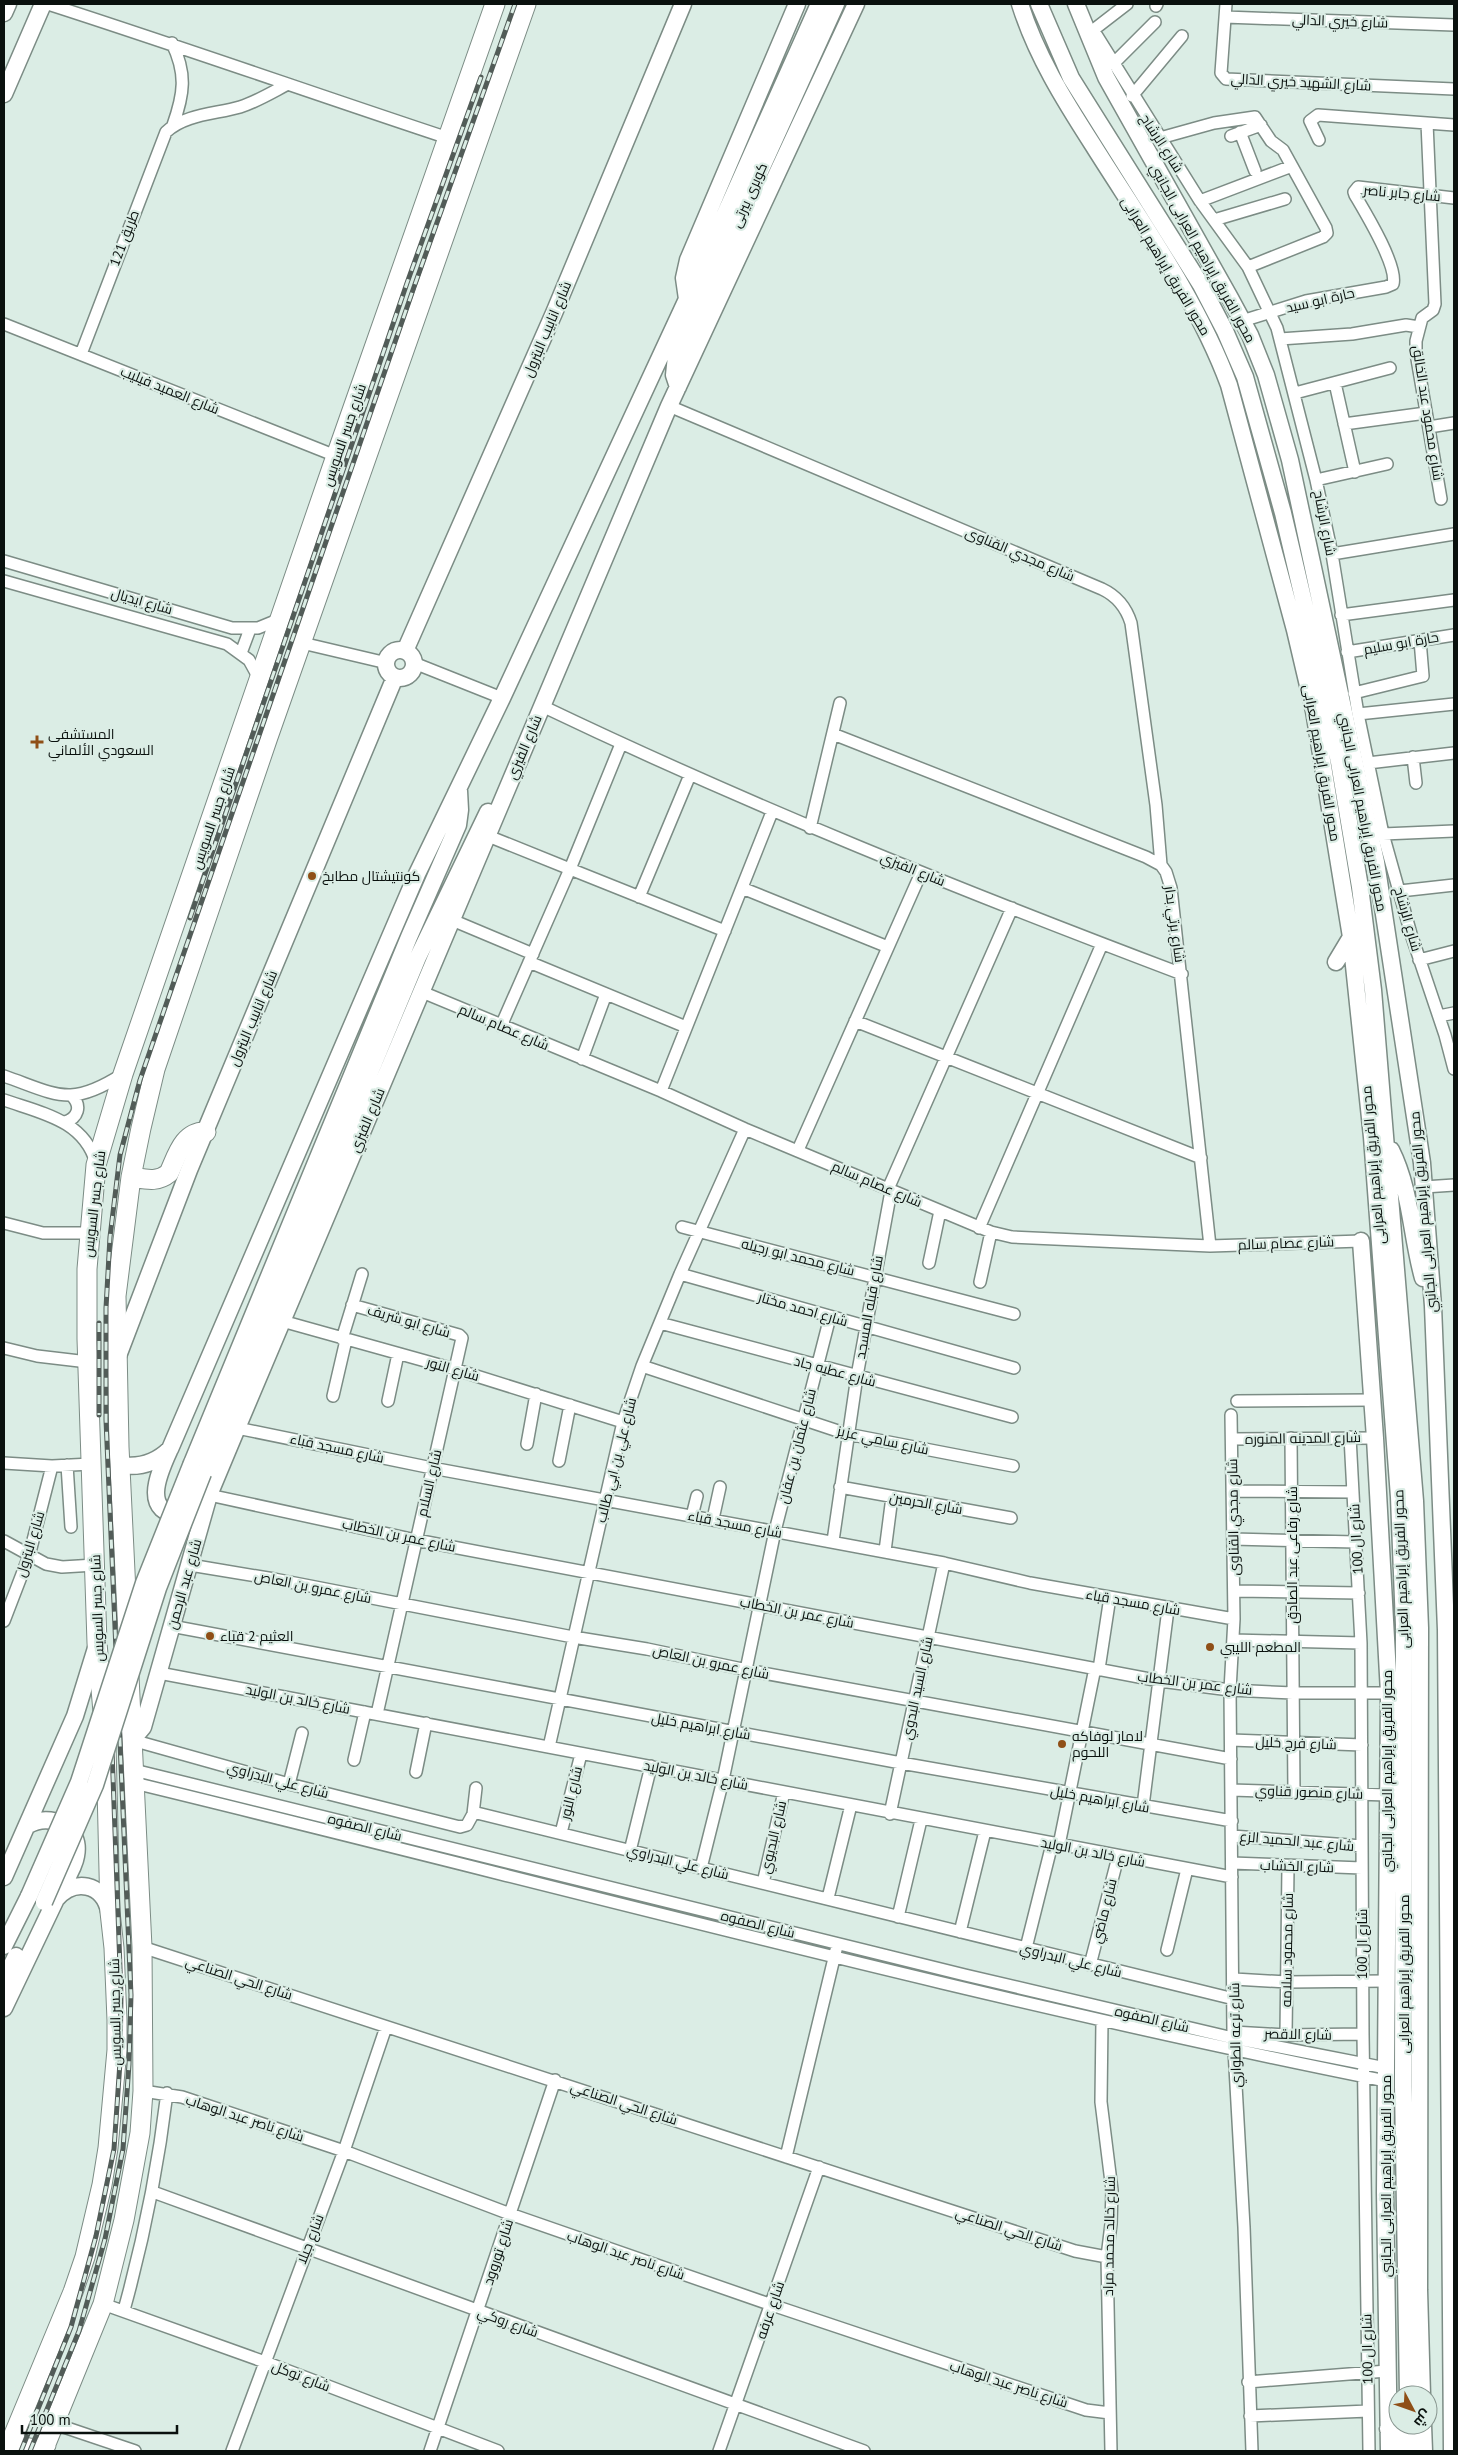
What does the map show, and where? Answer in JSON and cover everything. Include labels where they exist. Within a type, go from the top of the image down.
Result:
[{"type":"main road","points":[[4,13],[8,4]]},
{"type":"main road","points":[[4,94],[43,4]]},
{"type":"main road","name":"شارع جسر السويس","points":[[10,2444],[73,2292],[95,2221],[108,2148],[117,2050],[114,1948],[110,1912],[108,1771],[97,1644],[88,1362],[87,1269],[96,1165],[123,1074],[336,456],[495,4]]},
{"type":"main road","name":"شارع جسر السويس","points":[[45,2448],[103,2304],[131,2185],[143,2091],[142,1946],[116,1361],[116,1296],[130,1178],[155,1070],[268,737],[526,4]]},
{"type":"main road","name":"شارع انابيب البترول","points":[[410,657],[683,4]]},
{"type":"main road","points":[[687,299],[684,278],[688,260],[798,4]]},
{"type":"main road","name":"كوبرى بيرتى","points":[[209,1495],[203,1507],[191,1515],[177,1516],[160,1505],[155,1492],[155,1485],[417,874],[502,698],[687,299],[819,4]]},
{"type":"main road","name":"كوبرى بيرتى","points":[[678,387],[674,375],[676,356],[836,4]]},
{"type":"main road","points":[[542,706],[678,387],[856,4]]},
{"type":"main road","name":"محور الفريق إبراهيم العرابى","points":[[1020,4],[1034,42],[1058,89],[1192,304],[1211,340],[1229,386],[1305,670],[1351,937],[1372,1137],[1393,1404],[1399,1507],[1396,1693],[1408,2385]]},
{"type":"main road","name":"محور الفريق إبراهيم العرابى","points":[[1039,4],[1059,54],[1082,97],[1214,308],[1236,354],[1249,392],[1283,514],[1339,762],[1360,887],[1369,954],[1386,1139],[1415,1501],[1420,1628],[1419,2290],[1422,2385]]},
{"type":"main road","name":"محور الفريق إبراهيم العرابى الجانبي","points":[[1076,4],[1088,28],[1106,76],[1242,321],[1266,375],[1290,460],[1376,862],[1417,1124],[1433,1306],[1446,1630],[1452,2070],[1452,2451]]},
{"type":"main road","points":[[438,168],[442,176],[449,180],[458,179],[465,175]]},
{"type":"main road","points":[[426,203],[433,199],[442,200],[448,204],[452,212]]},
{"type":"main road","points":[[393,652],[410,657],[410,674],[403,678],[396,677],[390,673],[387,663],[393,652]]},
{"type":"main road","name":"شارع انابيب البترول","points":[[116,1361],[206,1132],[396,677]]},
{"type":"main road","name":"شارع الفيزي","points":[[237,1428],[542,706]]},
{"type":"main road","points":[[197,1468],[409,937],[458,825],[460,810],[459,789]]},
{"type":"main road","points":[[4,2008],[43,1899],[144,1583],[197,1468],[418,957],[483,819],[503,796]]},
{"type":"main road","points":[[1336,962],[1351,937]]},
{"type":"main road","points":[[130,1178],[155,1180],[165,1176],[169,1173],[186,1139],[195,1133],[206,1132]]},
{"type":"main road","points":[[1386,1139],[1398,1166],[1407,1194],[1416,1251],[1433,1306]]},
{"type":"main road","name":"محور الفريق إبراهيم العرابى الجانبي","points":[[1360,1241],[1396,1693],[1387,1794],[1388,2429]]},
{"type":"main road","name":"شارع عبد الرحمن","points":[[132,1740],[143,1727],[209,1495],[237,1428]]},
{"type":"main road","points":[[120,1465],[143,1465],[158,1459],[170,1449]]},
{"type":"main road","points":[[4,1877],[75,1716],[97,1644]]},
{"type":"main road","points":[[4,1946],[74,1862],[77,1850],[74,1838],[68,1828],[51,1820],[39,1820],[28,1825]]},
{"type":"main road","points":[[4,1981],[43,1899],[70,1887],[88,1885],[103,1895],[110,1912]]},
{"type":"main road","points":[[117,2020],[131,2014],[143,2019]]},
{"type":"main road","name":"محور الفريق إبراهيم العرابى الجانبي","points":[[1388,2435],[1389,2451]]},
{"type":"main road","points":[[1394,2435],[1409,2451]]},
{"type":"main road","points":[[1408,2435],[1409,2451]]},
{"type":"main road","points":[[1423,2435],[1424,2451]]},
{"type":"main road","points":[[10,2444],[30,2449],[45,2448]]},
{"type":"street","points":[[48,4],[172,43],[286,85],[448,138]]},
{"type":"street","points":[[1088,28],[1126,4]]},
{"type":"street","name":"شارع الشهيد خيري الدالي","points":[[1226,4],[1221,73],[1226,79],[1454,89]]},
{"type":"street","name":"شارع خيري الدالي","points":[[1225,17],[1454,25]]},
{"type":"street","points":[[1113,64],[1156,22]]},
{"type":"street","name":"شارع الرشاح","points":[[1088,28],[1200,201],[1248,267],[1271,312],[1295,393],[1332,554],[1354,693],[1383,834],[1419,960],[1438,1016],[1452,1049],[1454,1069]]},
{"type":"street","points":[[1132,96],[1182,36]]},
{"type":"street","name":"طريق 121","points":[[80,354],[162,139],[173,125],[183,90],[180,60],[172,43]]},
{"type":"street","points":[[173,125],[254,102],[286,85]]},
{"type":"street","points":[[1319,140],[1310,121],[1318,115],[1454,125]]},
{"type":"street","points":[[1160,138],[1248,116],[1255,117],[1271,141],[1283,150],[1326,228],[1327,234],[1323,238],[1248,267]]},
{"type":"street","points":[[1280,339],[1352,334],[1406,325],[1419,327],[1422,318],[1433,310],[1435,304],[1429,195],[1428,123]]},
{"type":"street","points":[[1255,171],[1235,134],[1261,126]]},
{"type":"street","points":[[1200,201],[1292,166]]},
{"type":"street","name":"شارع جابر ناصر","points":[[1393,278],[1378,235],[1355,195],[1355,189],[1361,187],[1454,198]]},
{"type":"street","points":[[1214,220],[1285,199]]},
{"type":"street","name":"حارة ابو سيد","points":[[1242,321],[1325,297],[1386,287],[1393,284],[1393,278]]},
{"type":"street","name":"شارع العميد فيليب","points":[[4,324],[336,456]]},
{"type":"street","name":"شارع محمود عبد الخالق","points":[[1419,327],[1416,354],[1441,499]]},
{"type":"street","points":[[1295,393],[1390,368]]},
{"type":"street","points":[[1335,382],[1354,472]]},
{"type":"street","name":"شارع مجدي القناوى","points":[[670,406],[1102,589],[1116,597],[1125,609],[1131,623],[1156,805],[1160,865]]},
{"type":"street","points":[[1344,424],[1426,413]]},
{"type":"street","points":[[1429,427],[1454,423]]},
{"type":"street","points":[[1316,480],[1387,464]]},
{"type":"street","points":[[1332,554],[1454,534]]},
{"type":"street","name":"شارع ايديال","points":[[4,561],[232,628],[250,629],[266,626],[280,619]]},
{"type":"street","name":"شارع ايديال","points":[[4,581],[227,644],[249,660],[260,680]]},
{"type":"street","points":[[1341,615],[1454,600]]},
{"type":"street","points":[[241,653],[250,629]]},
{"type":"street","name":"حارة ابو سليم","points":[[1347,652],[1454,635]]},
{"type":"street","points":[[1354,693],[1423,676],[1420,640]]},
{"type":"street","points":[[302,644],[387,663]]},
{"type":"street","points":[[410,657],[502,698]]},
{"type":"street","points":[[810,828],[840,703]]},
{"type":"street","points":[[1358,714],[1454,704]]},
{"type":"street","name":"شارع الفيزي","points":[[542,706],[621,744],[810,828],[1182,974]]},
{"type":"street","points":[[833,734],[1146,856],[1160,865]]},
{"type":"street","points":[[501,1026],[570,869],[621,744]]},
{"type":"street","points":[[1368,762],[1454,753]]},
{"type":"street","points":[[1413,758],[1416,783]]},
{"type":"street","points":[[639,896],[690,775]]},
{"type":"street","points":[[661,1091],[772,812]]},
{"type":"street","points":[[1383,834],[1454,831]]},
{"type":"street","points":[[488,836],[725,931]]},
{"type":"street","name":"شارع برتي بدار","points":[[1160,865],[1166,872],[1171,888],[1182,974],[1210,1246]]},
{"type":"street","points":[[798,1150],[921,873]]},
{"type":"street","points":[[1400,892],[1454,885]]},
{"type":"street","points":[[742,888],[888,947]]},
{"type":"street","name":"شارع قبله المسجد","points":[[833,1542],[847,1434],[890,1190],[945,1057],[1012,908]]},
{"type":"street","points":[[452,920],[606,994],[686,1027]]},
{"type":"street","points":[[979,1228],[1102,944]]},
{"type":"street","points":[[1419,960],[1454,951]]},
{"type":"street","name":"شارع عصام سالم","points":[[422,992],[661,1091],[745,1129],[991,1232],[1012,1237],[1210,1246],[1360,1241]]},
{"type":"street","points":[[582,1059],[606,994]]},
{"type":"street","points":[[1438,1016],[1454,1013]]},
{"type":"street","points":[[855,1021],[1201,1158]]},
{"type":"street","points":[[4,1076],[58,1095],[72,1096],[98,1089],[123,1074]]},
{"type":"street","points":[[65,1122],[74,1117],[78,1110],[77,1103],[72,1096]]},
{"type":"street","points":[[4,1100],[65,1122],[85,1139],[96,1165]]},
{"type":"street","name":"شارع علي بن ابي طالب","points":[[549,1747],[623,1422],[642,1366],[680,1274],[745,1129]]},
{"type":"street","points":[[1424,1187],[1454,1185]]},
{"type":"street","points":[[929,1263],[940,1211]]},
{"type":"street","points":[[4,1222],[43,1232],[90,1233]]},
{"type":"street","name":"شارع محمد ابو رجيله","points":[[682,1227],[875,1276],[1014,1314]]},
{"type":"street","points":[[980,1282],[991,1232]]},
{"type":"street","points":[[333,1396],[352,1305],[362,1274]]},
{"type":"street","name":"شارع احمد مختار","points":[[680,1274],[1014,1368]]},
{"type":"street","name":"شارع ابو شريف","points":[[352,1305],[461,1336],[454,1369]]},
{"type":"street","name":"شارع عثمان بن عفان","points":[[701,1868],[723,1780],[775,1531],[830,1317]]},
{"type":"street","name":"شارع النور","points":[[282,1321],[454,1369],[623,1422]]},
{"type":"street","name":"شارع عطيه جاد","points":[[660,1323],[1012,1417]]},
{"type":"street","points":[[4,1348],[37,1356],[88,1362]]},
{"type":"street","points":[[388,1401],[398,1354]]},
{"type":"street","name":"شارع سامي عزيز","points":[[642,1366],[847,1434],[1013,1466]]},
{"type":"street","name":"شارع السلام","points":[[377,1714],[454,1369]]},
{"type":"street","points":[[527,1444],[536,1394]]},
{"type":"street","points":[[1237,1401],[1372,1400]]},
{"type":"street","points":[[560,1462],[570,1405]]},
{"type":"street","name":"شارع مجدي القناوى","points":[[1231,1415],[1234,1620]]},
{"type":"street","name":"شارع مسجد قباء","points":[[237,1428],[432,1468],[885,1551],[1030,1583],[1234,1620]]},
{"type":"street","name":"شارع ال 100","points":[[1350,1437],[1362,1643],[1362,2034],[1369,2451]]},
{"type":"street","name":"شارع رفاعى عبد الصادق","points":[[1291,1438],[1294,1792]]},
{"type":"street","name":"شارع المدينه المنوره","points":[[1232,1439],[1375,1438]]},
{"type":"street","points":[[4,1463],[52,1466],[92,1464]]},
{"type":"street","points":[[67,1465],[71,1527]]},
{"type":"street","name":"شارع البترول","points":[[4,1621],[6,1609],[29,1556],[52,1466]]},
{"type":"street","points":[[713,1520],[720,1487]]},
{"type":"street","name":"شارع الحرمين","points":[[840,1487],[1011,1518]]},
{"type":"street","points":[[1232,1491],[1353,1492]]},
{"type":"street","name":"شارع عمر بن الخطاب","points":[[209,1495],[416,1540],[1160,1681],[1230,1690],[1293,1693],[1396,1693]]},
{"type":"street","points":[[692,1516],[697,1496]]},
{"type":"street","points":[[885,1551],[892,1497]]},
{"type":"street","points":[[1233,1539],[1356,1542]]},
{"type":"street","points":[[4,1541],[38,1561],[54,1566],[95,1565]]},
{"type":"street","name":"شارع السيد البدوي","points":[[890,1814],[944,1563]]},
{"type":"street","name":"شارع عمرو بن العاص","points":[[190,1565],[274,1579],[573,1637],[647,1649],[746,1670],[1231,1759]]},
{"type":"street","points":[[1234,1591],[1359,1593]]},
{"type":"street","points":[[1026,1948],[1070,1794],[1110,1597]]},
{"type":"street","points":[[1143,1806],[1168,1609]]},
{"type":"street","name":"شارع ترعه الطواري","points":[[1234,1620],[1230,1690],[1234,1980],[1233,2040],[1244,2227],[1248,2382],[1252,2451]]},
{"type":"street","name":"شارع ابراهيم خليل","points":[[171,1626],[901,1763],[1232,1821]]},
{"type":"street","points":[[1234,1640],[1362,1643]]},
{"type":"street","name":"شارع خالد بن الوليد","points":[[159,1673],[651,1766],[921,1820],[1232,1877]]},
{"type":"street","points":[[354,1760],[365,1712]]},
{"type":"street","points":[[416,1772],[426,1723]]},
{"type":"street","points":[[289,1784],[302,1733]]},
{"type":"street","name":"شارع علي البدراوي","points":[[132,1740],[289,1784],[460,1827],[467,1825],[473,1814],[477,1813],[1234,1999]]},
{"type":"street","name":"شارع فرج خليل","points":[[1231,1740],[1362,1745]]},
{"type":"street","name":"شارع النور","points":[[561,1833],[581,1754]]},
{"type":"street","points":[[630,1850],[651,1766]]},
{"type":"street","name":"شارع الصفوه","points":[[134,1776],[173,1780],[1233,2040],[1363,2077],[1386,2075]]},
{"type":"street","name":"شارع الصفوه","points":[[134,1776],[170,1792],[1102,2021],[1233,2040],[1363,2064],[1386,2075]]},
{"type":"street","points":[[170,1792],[173,1780]]},
{"type":"street","points":[[473,1814],[476,1788]]},
{"type":"street","name":"شارع منصور قناوي","points":[[1231,1790],[1387,1794]]},
{"type":"street","name":"شارع البديوي","points":[[763,1883],[784,1792]]},
{"type":"street","points":[[828,1898],[851,1805]]},
{"type":"street","points":[[898,1917],[921,1820]]},
{"type":"street","points":[[960,1932],[985,1831]]},
{"type":"street","name":"شارع عبد الحميد الزع","points":[[1232,1836],[1362,1846]]},
{"type":"street","name":"شارع ماضي","points":[[1090,1964],[1118,1856]]},
{"type":"street","name":"شارع الخشاب","points":[[1232,1863],[1362,1868]]},
{"type":"street","name":"شارع محمود سلامه","points":[[1286,2035],[1288,1866]]},
{"type":"street","points":[[1167,1950],[1187,1869]]},
{"type":"street","points":[[786,2157],[838,1943]]},
{"type":"street","name":"شارع الحي الصناعي","points":[[142,1946],[786,2157],[1075,2250],[1107,2257]]},
{"type":"street","points":[[1234,1980],[1287,1982],[1386,1981]]},
{"type":"street","name":"شارع خالد محمد مراد","points":[[1102,2021],[1101,2102],[1112,2190],[1112,2224],[1107,2257],[1111,2451]]},
{"type":"street","name":"شارع جيلا","points":[[232,2451],[306,2248],[344,2151],[386,2027]]},
{"type":"street","name":"شارع الاقصر","points":[[1233,2040],[1286,2035],[1362,2034]]},
{"type":"street","name":"شارع توروود","points":[[430,2451],[554,2080]]},
{"type":"street","name":"شارع ناصر عبد الوهاب","points":[[143,2091],[167,2093],[344,2151],[510,2214],[772,2306],[1086,2410],[1110,2413]]},
{"type":"street","points":[[124,2310],[153,2192],[167,2093]]},
{"type":"street","name":"شارع عرفه","points":[[719,2451],[772,2306],[819,2167]]},
{"type":"street","name":"شارع روكي","points":[[153,2192],[736,2406],[864,2451]]},
{"type":"street","name":"شارع توكل","points":[[103,2304],[265,2362],[438,2430],[498,2451]]},
{"type":"street","points":[[1248,2382],[1387,2371]]},
{"type":"street","points":[[1250,2416],[1368,2411]]},
{"type":"street","points":[[55,2424],[135,2451]]},
{"type":"railway","points":[[30,2451],[79,2331],[105,2239],[123,2149],[129,2064],[131,1995],[106,1420],[106,1308],[110,1237],[120,1155],[140,1080],[414,287],[515,4]]},
{"type":"railway","points":[[190,918],[407,283],[481,77]]},
{"type":"railway","points":[[99,1323],[99,1415]]},
{"type":"railway","points":[[21,2451],[71,2327],[96,2236],[114,2149],[120,2062],[121,1995],[110,1695]]},
{"type":"place","name":"المستشفى السعودي الألماني","points":[[37,742]]},
{"type":"place","name":"كونتيشتال مطابخ","points":[[312,876]]},
{"type":"place","name":"العثيم 2 قباء","points":[[210,1636]]},
{"type":"place","name":"المطعم الليبي","points":[[1210,1647]]},
{"type":"place","name":"لامار لوفاكه اللحوم","points":[[1062,1744]]}]
